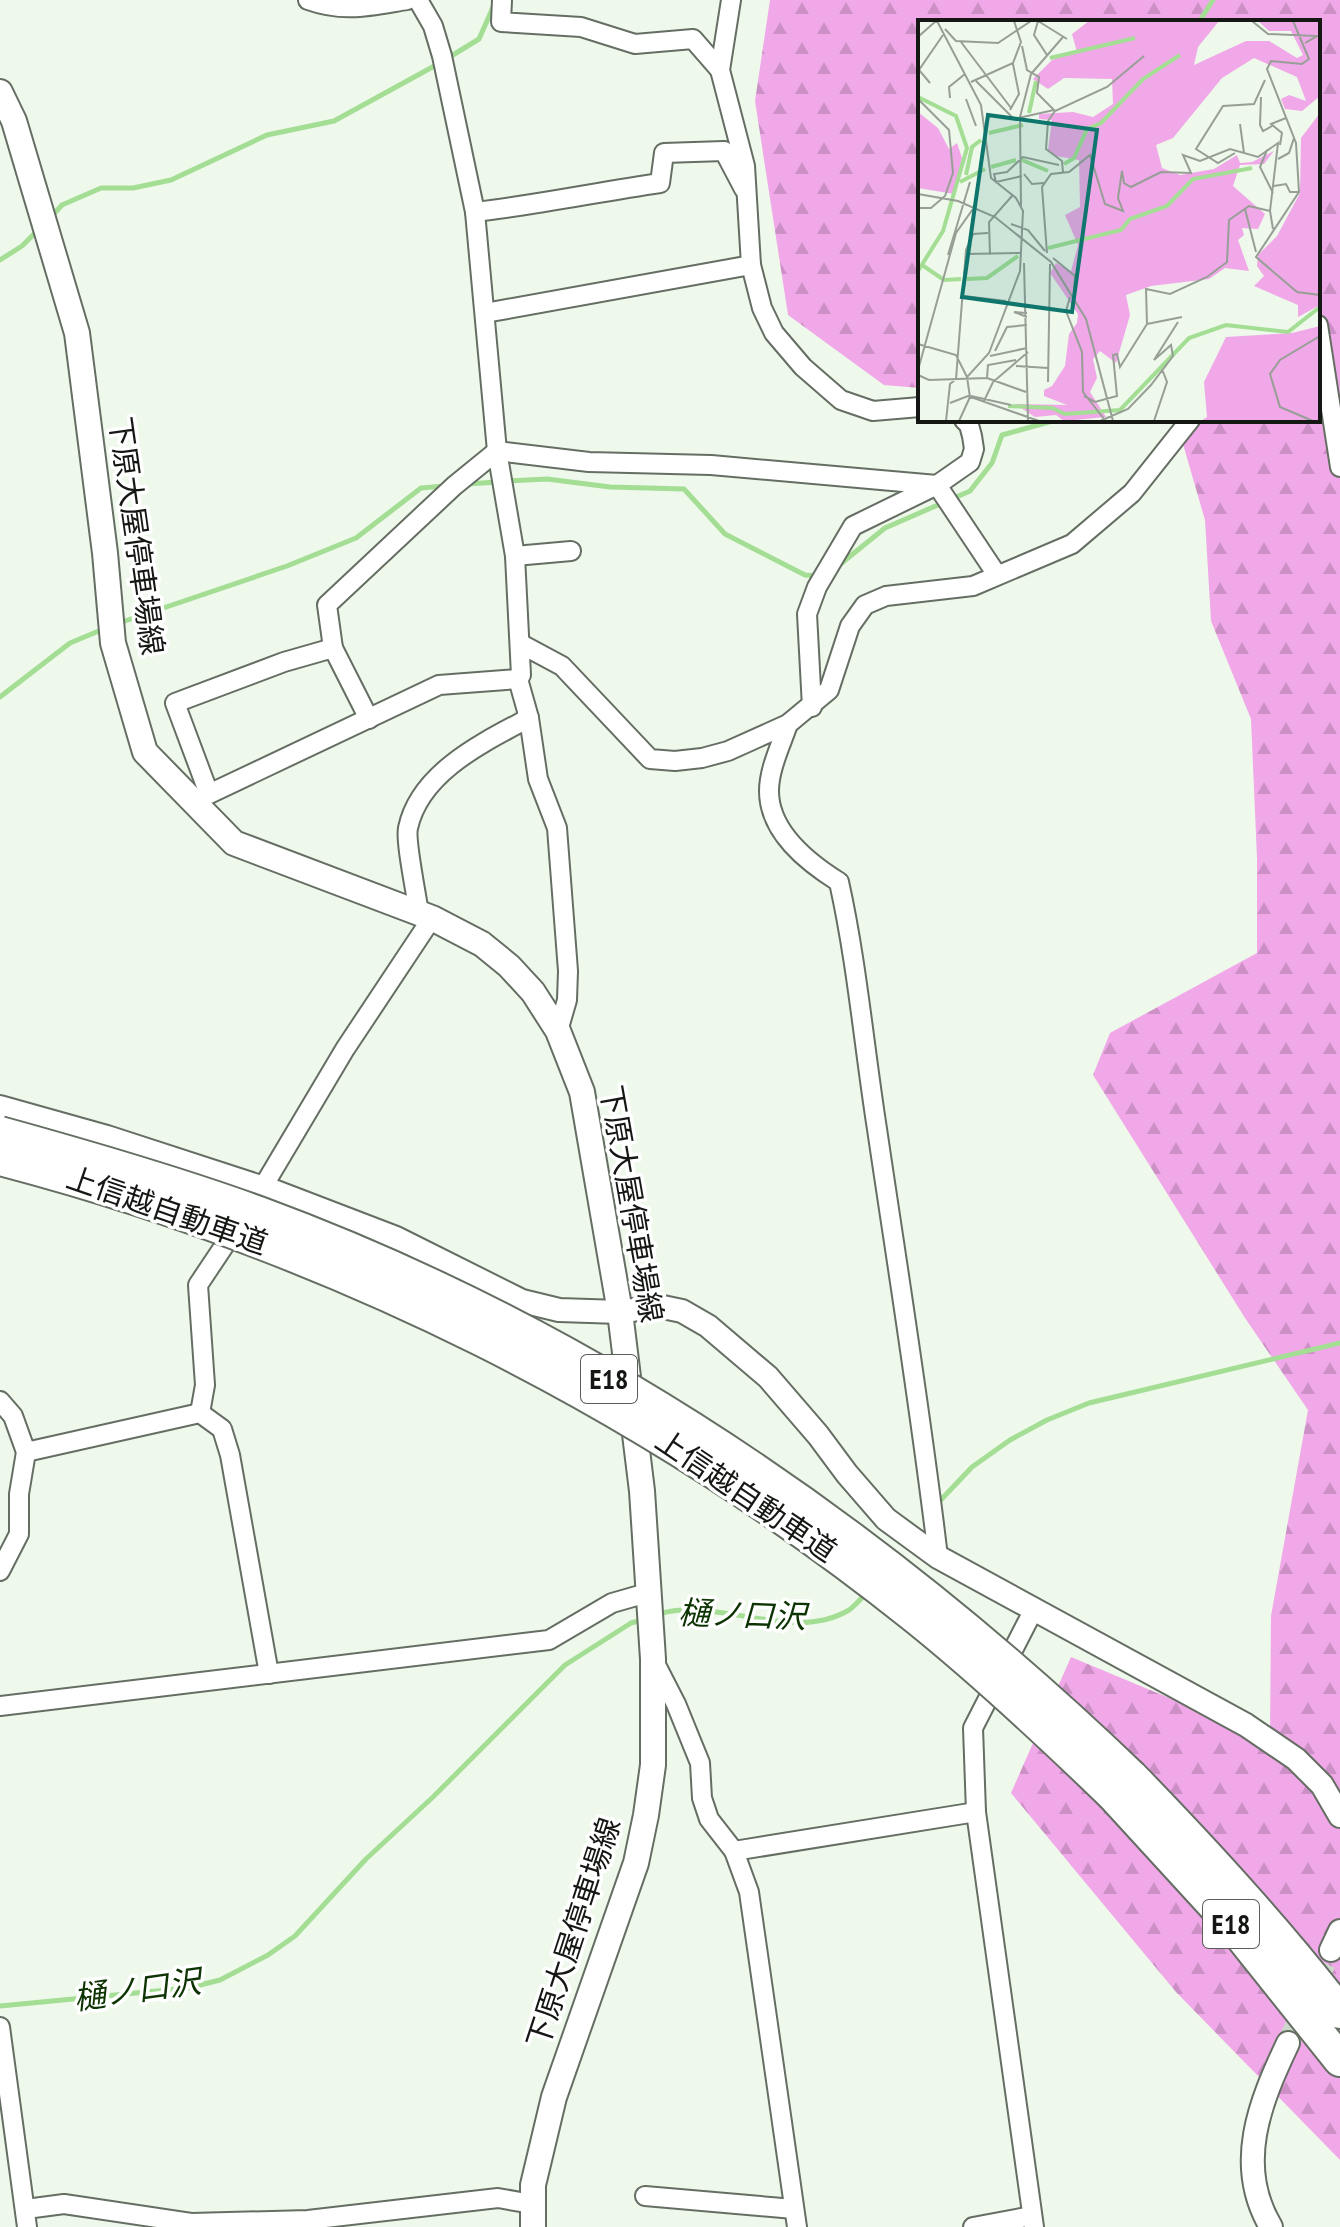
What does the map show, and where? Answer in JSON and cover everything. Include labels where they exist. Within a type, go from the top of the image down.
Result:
[{"type":"highway","name":"上信越自動車道","points":[[1,1116],[166,1181],[300,1229],[437,1289],[612,1380],[701,1433],[782,1487],[894,1569],[1005,1659],[1122,1786],[1340,2060]]},
{"type":"highway","name":"上信越自動車道","points":[[0,1159],[160,1205],[339,1273],[464,1330],[600,1402],[684,1452],[842,1560],[1122,1786],[1195,1841],[1340,2012]]},
{"type":"main road","name":"下原大屋停車場線","points":[[0,92],[14,121],[77,333],[112,626],[145,752],[234,843],[426,916],[482,944],[509,966],[533,992],[558,1031],[582,1092],[620,1312],[642,1491],[653,1659],[653,1765],[636,1863],[554,2097],[533,2185],[532,2216]]},
{"type":"street","points":[[308,0],[352,10],[407,0]]},
{"type":"street","points":[[418,0],[433,26],[442,56],[475,212],[497,451],[515,556],[521,644],[521,675],[518,679],[529,718],[538,779],[557,828],[568,971],[567,1000],[558,1031]]},
{"type":"street","points":[[502,0],[501,22],[581,27],[635,44],[693,39],[720,70]]},
{"type":"street","points":[[731,0],[720,70],[745,166],[751,265],[762,308],[774,333],[820,384],[841,400],[873,411],[918,407]]},
{"type":"street","points":[[475,212],[545,204],[576,195],[660,183],[664,153],[676,152],[724,151],[745,192]]},
{"type":"street","points":[[485,313],[751,265]]},
{"type":"street","points":[[1320,338],[1340,467]]},
{"type":"street","points":[[812,707],[807,614],[817,587],[853,526],[937,485],[970,462],[974,449],[966,422]]},
{"type":"street","points":[[521,644],[562,666],[650,759],[675,761],[728,751],[788,724],[829,690],[850,626],[865,605],[886,596],[973,586],[1072,544],[1132,493],[1188,422]]},
{"type":"street","points":[[369,719],[333,648],[327,605],[454,486],[497,451],[589,462],[711,465],[937,485]]},
{"type":"street","points":[[937,485],[997,575]]},
{"type":"street","points":[[515,556],[571,551]]},
{"type":"street","points":[[333,648],[284,662],[175,703],[209,794],[439,685],[518,679]]},
{"type":"street","points":[[200,1413],[205,1385],[198,1285],[263,1188],[426,916],[407,829],[417,805],[443,769],[480,744],[529,718]]},
{"type":"street","points":[[788,724],[773,768],[769,789],[771,813],[810,865],[839,882],[849,929],[922,1421],[938,1557]]},
{"type":"street","points":[[1,1116],[107,1137],[263,1188],[396,1238],[522,1301],[559,1310],[620,1312],[658,1306],[682,1311],[708,1326],[768,1377],[886,1519],[938,1557],[1246,1725],[1296,1759],[1322,1785],[1340,1816]]},
{"type":"street","points":[[0,1401],[13,1416],[26,1452],[19,1494],[19,1534],[0,1571]]},
{"type":"street","points":[[26,1452],[200,1413],[222,1429],[241,1509],[269,1674]]},
{"type":"street","points":[[0,1706],[549,1640],[612,1603],[649,1609]]},
{"type":"street","points":[[973,2227],[1033,2221],[976,1812],[973,1728],[1034,1609]]},
{"type":"street","points":[[645,2196],[796,2218],[749,1892],[734,1851],[709,1819],[702,1798],[700,1763],[676,1704],[653,1659]]},
{"type":"street","points":[[734,1851],[976,1812]]},
{"type":"street","points":[[0,2027],[26,2218],[64,2204],[191,2223],[308,2220],[498,2198],[532,2216]]},
{"type":"street","points":[[1271,2227],[1264,2215],[1252,2172],[1254,2131],[1269,2083],[1288,2043]]},
{"type":"green space","points":[[770,0],[1340,0],[1340,2160],[1176,1992],[1011,1793],[1071,1657],[1270,1740],[1271,1616],[1308,1410],[1245,1318],[1093,1075],[1110,1033],[1257,953],[1257,858],[1251,719],[1211,621],[1205,520],[1177,422],[1320,422],[1320,20],[918,20],[918,388],[884,385],[788,315],[755,101]]},
{"type":"waterway","points":[[1200,20],[1213,0]]},
{"type":"waterway","points":[[448,58],[479,39],[494,5]]},
{"type":"waterway","points":[[52,216],[62,205],[101,188],[133,188],[171,180],[267,135],[334,121],[438,64]]},
{"type":"waterway","points":[[0,260],[22,246],[39,229]]},
{"type":"waterway","points":[[838,566],[885,528],[970,491],[992,463],[1002,435],[1049,422]]},
{"type":"waterway","points":[[507,481],[547,479],[610,487],[684,489],[725,534],[805,575],[819,576]]},
{"type":"waterway","points":[[467,484],[497,482]]},
{"type":"waterway","points":[[119,623],[287,566],[356,538],[421,488],[445,486]]},
{"type":"waterway","points":[[0,697],[70,643],[106,628]]},
{"type":"waterway","name":"樋ノ口沢","points":[[937,1504],[972,1467],[1010,1440],[1047,1420],[1089,1403],[1340,1343]]},
{"type":"waterway","name":"樋ノ口沢","points":[[659,1614],[682,1610],[706,1611],[804,1622],[827,1619],[849,1610],[867,1593]]},
{"type":"waterway","name":"樋ノ口沢","points":[[0,2006],[188,1988],[220,1980],[268,1955],[295,1936],[366,1859],[565,1665],[631,1623],[642,1620]]},
{"type":"tunnel","points":[[1288,2043],[1331,1950]]}]
